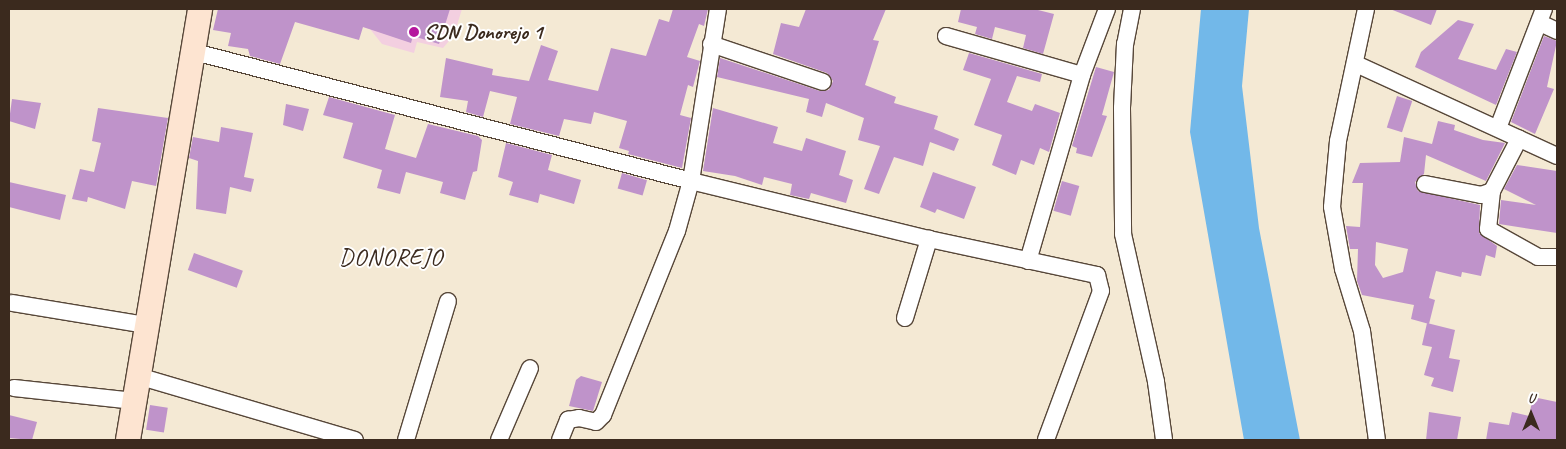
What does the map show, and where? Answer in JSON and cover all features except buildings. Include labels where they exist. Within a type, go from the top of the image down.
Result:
[{"type":"main road","points":[[128,440],[191,51],[200,9]]},
{"type":"street","points":[[560,440],[568,420],[579,418],[596,422],[603,415],[677,231],[691,181],[718,9]]},
{"type":"street","points":[[1028,261],[1082,75],[1107,9]]},
{"type":"street","points":[[1132,9],[1125,44],[1122,108],[1123,234],[1156,382],[1164,440]]},
{"type":"street","points":[[1366,9],[1356,64],[1338,141],[1332,207],[1343,269],[1362,331],[1377,440]]},
{"type":"street","points":[[1498,128],[1542,16],[1557,31]]},
{"type":"street","points":[[946,36],[1082,75]]},
{"type":"street","points":[[711,44],[823,82]]},
{"type":"street","points":[[191,51],[691,181],[929,240],[1097,275],[1101,291],[1046,440]]},
{"type":"street","points":[[1356,64],[1557,156]]},
{"type":"street","points":[[1519,139],[1492,191],[1488,229],[1538,257],[1557,257]]},
{"type":"street","points":[[1425,184],[1481,195],[1492,191]]},
{"type":"street","points":[[905,318],[929,240]]},
{"type":"street","points":[[406,440],[448,301]]},
{"type":"street","points":[[12,304],[146,325]]},
{"type":"street","points":[[499,440],[530,368]]},
{"type":"street","points":[[138,376],[355,440]]},
{"type":"street","points":[[14,388],[134,401]]},
{"type":"shaded area","name":"SDN Donorejo 1","points":[[299,9],[462,9],[454,35],[443,48],[417,42],[414,53],[382,44],[370,29]]},
{"type":"water","points":[[1201,9],[1249,9],[1242,86],[1259,228],[1300,440],[1244,440],[1190,132]]},
{"type":"place","name":"SDN Donorejo 1","points":[[414,32]]},
{"type":"district","name":"DONOREJO","points":[[391,258]]}]
